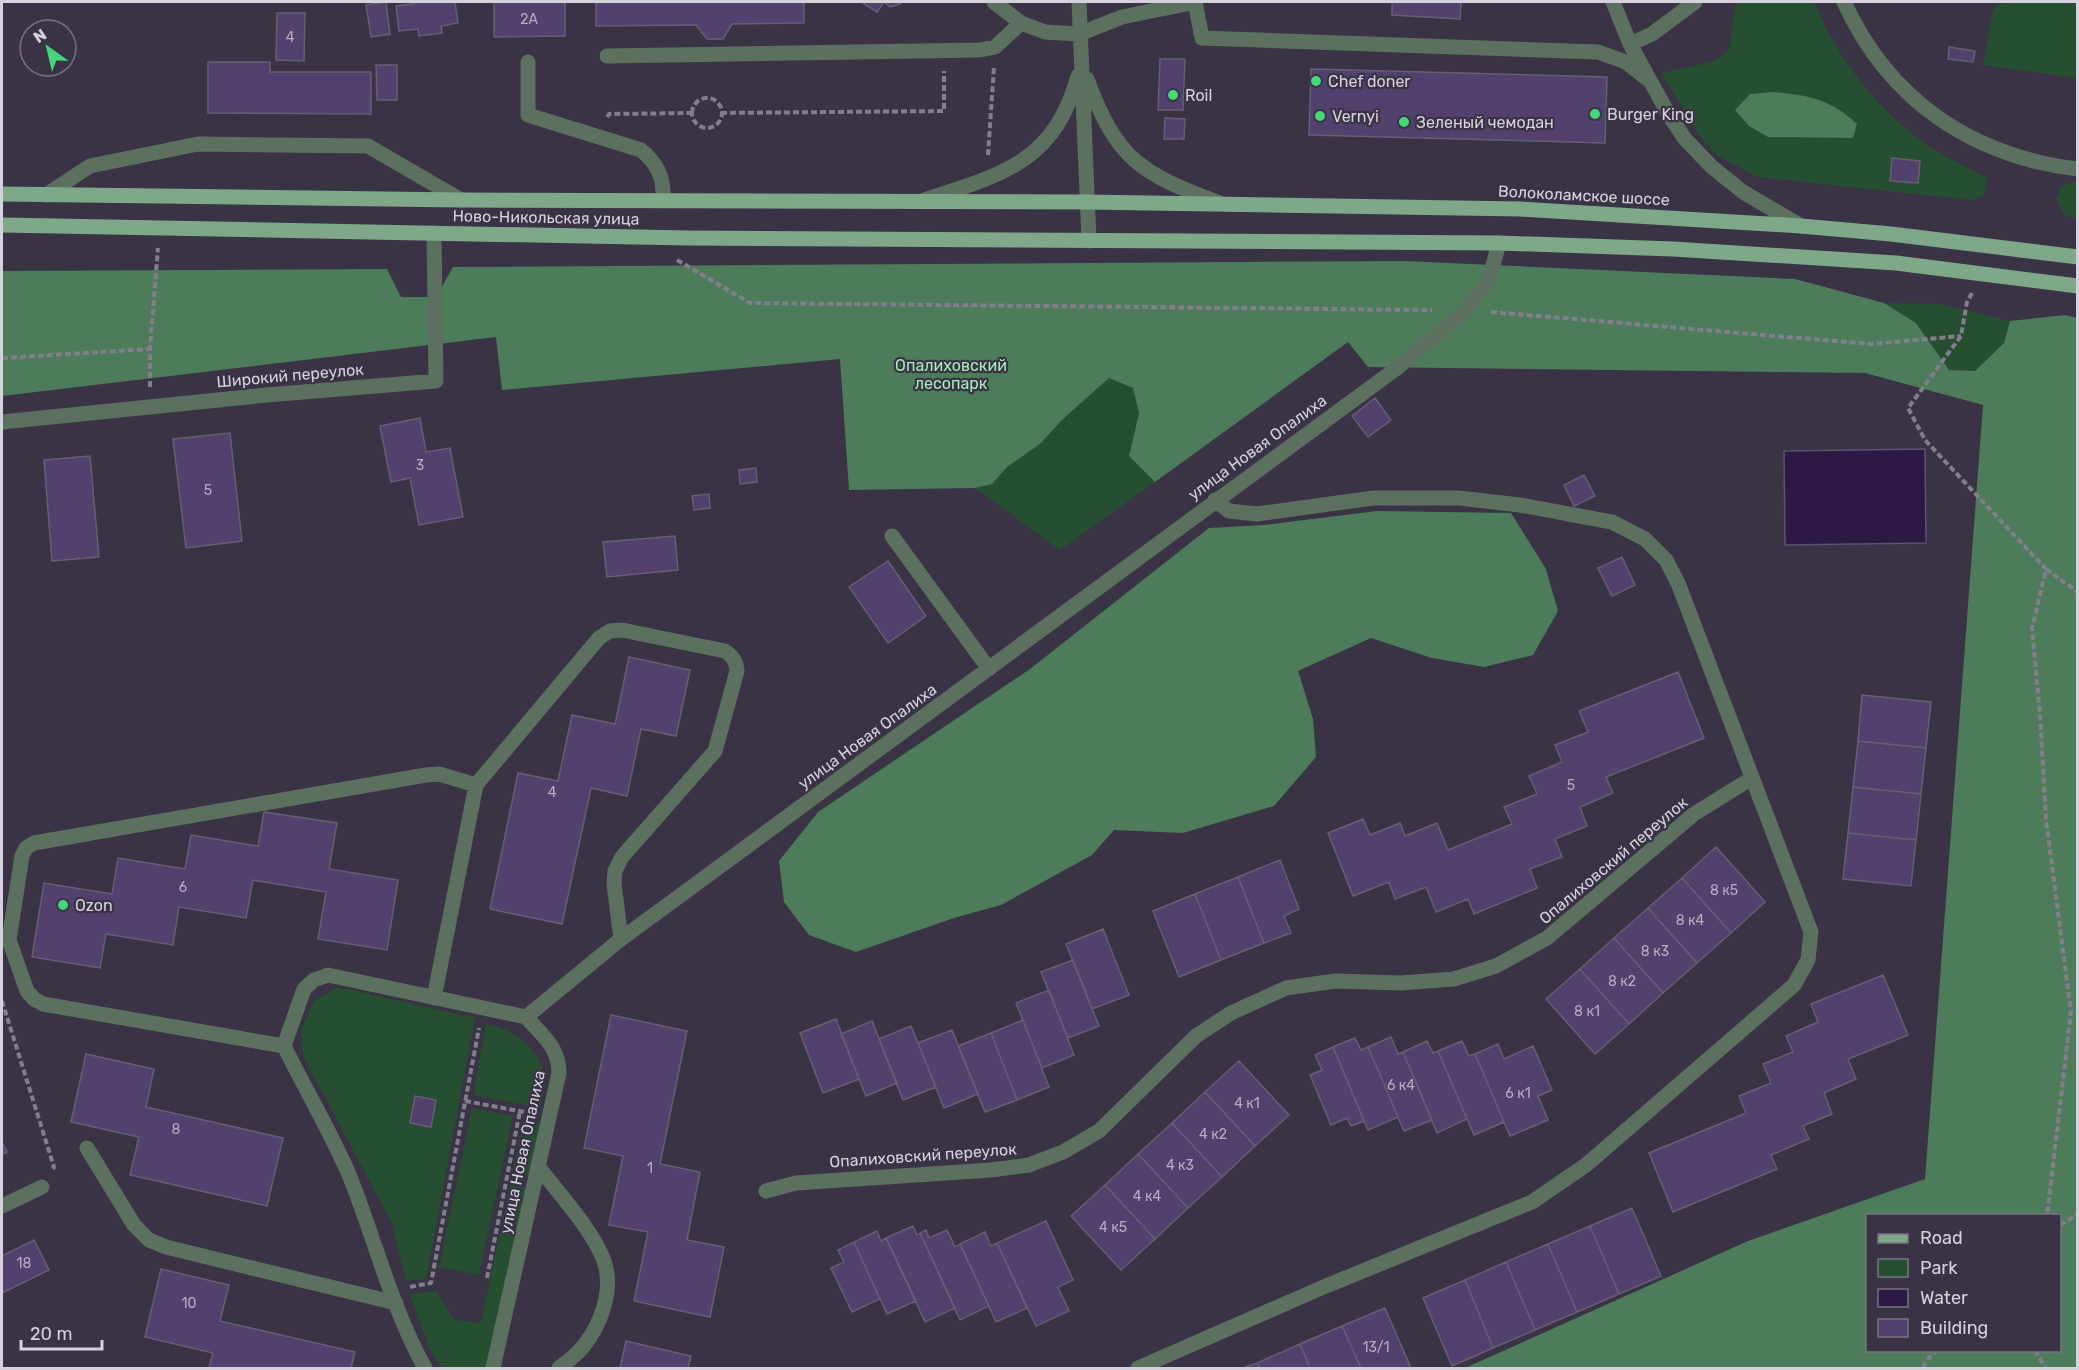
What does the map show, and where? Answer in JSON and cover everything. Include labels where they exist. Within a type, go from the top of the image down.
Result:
[{"type":"main road","name":"Ново-Никольская улица","points":[[2,194],[461,200],[1087,202]]},
{"type":"main road","name":"Волоколамское шоссе","points":[[1087,202],[1520,209],[1801,226],[1891,234],[2078,257]]},
{"type":"main road","name":"Ново-Никольская улица","points":[[2,225],[1089,241]]},
{"type":"main road","points":[[1089,241],[1499,243],[1673,249],[1896,263],[2078,286]]},
{"type":"street","points":[[994,2],[1021,23],[1045,32],[1079,34],[1122,17],[1195,2],[1202,38],[1598,52],[1626,62],[1649,80]]},
{"type":"street","points":[[1079,2],[1089,241]]},
{"type":"street","points":[[1613,2],[1630,44],[1685,139],[1743,192],[1801,226]]},
{"type":"street","points":[[1630,44],[1652,34],[1695,2]]},
{"type":"street","points":[[1844,2],[1861,35],[1882,66],[1907,93],[1942,120],[1974,139],[2007,154],[2046,165],[2078,169]]},
{"type":"street","points":[[607,56],[980,51],[995,47],[1021,23]]},
{"type":"street","points":[[528,62],[528,115],[641,150],[652,159],[658,169],[663,184],[663,199]]},
{"type":"street","points":[[923,201],[992,178],[1019,163],[1044,142],[1062,119],[1082,65]]},
{"type":"street","points":[[1082,65],[1096,104],[1109,130],[1125,152],[1147,172],[1180,189],[1222,204]]},
{"type":"street","points":[[46,195],[90,166],[198,144],[368,146],[461,200]]},
{"type":"street","name":"Широкий переулок","points":[[2,422],[436,381],[434,233]]},
{"type":"street","name":"улица Новая Опалиха","points":[[493,1368],[559,1073],[559,1060],[552,1046],[526,1017],[621,939],[1397,368],[1467,310],[1489,280],[1499,243]]},
{"type":"street","points":[[1137,1368],[1326,1286],[1532,1202],[1586,1165],[1794,985],[1808,960],[1811,932],[1678,583],[1666,560],[1645,539],[1612,522],[1520,505],[1459,498],[1373,498],[1257,514],[1229,511],[1215,500]]},
{"type":"street","points":[[892,536],[989,669]]},
{"type":"street","points":[[434,998],[476,785],[599,638],[610,630],[622,630],[724,651],[732,656],[737,671],[715,751],[622,857],[615,871],[614,884],[621,939]]},
{"type":"street","points":[[284,1047],[43,1004],[34,999],[27,990],[9,940],[22,856],[26,848],[34,843],[426,775],[439,774],[476,785]]},
{"type":"street","name":"Опалиховский переулок","points":[[766,1191],[796,1183],[991,1170],[1029,1165],[1063,1152],[1099,1131],[1196,1036],[1231,1013],[1286,988],[1335,981],[1401,983],[1454,979],[1496,966],[1537,944],[1556,931],[1694,814],[1752,778]]},
{"type":"street","points":[[425,1368],[416,1353],[349,1175],[284,1047],[304,989],[314,980],[328,975],[526,1017]]},
{"type":"street","points":[[87,1148],[134,1225],[149,1240],[166,1247],[394,1296]]},
{"type":"street","points":[[538,1166],[589,1235],[604,1262],[608,1289],[599,1321],[582,1348],[559,1368]]},
{"type":"street","points":[[2,1206],[42,1187]]},
{"type":"path","points":[[984,161],[988,155],[995,47]]},
{"type":"path","points":[[721,113],[945,111],[944,51]]},
{"type":"path","points":[[707,98],[717,102],[721,113],[717,123],[707,128],[697,123],[692,113],[696,103],[707,98]]},
{"type":"path","points":[[597,136],[609,114],[692,113]]},
{"type":"path","points":[[150,407],[150,349],[158,247]]},
{"type":"path","points":[[674,259],[750,303],[1467,310],[1870,344],[1961,336]]},
{"type":"path","points":[[1981,275],[1967,302],[1961,336],[1908,408],[1925,440],[2046,569],[2078,592]]},
{"type":"path","points":[[2,358],[150,349]]},
{"type":"path","points":[[2046,569],[2032,629],[2046,819],[2071,1012],[2047,1214]]},
{"type":"path","points":[[2,1001],[54,1167],[42,1187]]},
{"type":"path","points":[[394,1296],[431,1283],[483,1008]]},
{"type":"path","points":[[465,1101],[549,1116]]},
{"type":"path","points":[[487,1278],[519,1111]]},
{"type":"path","points":[[2061,1224],[2078,1214]]},
{"type":"path","points":[[1923,1368],[1935,1352]]},
{"type":"path","points":[[2036,1352],[2045,1368]]},
{"type":"green space","points":[[1736,2],[1814,2],[1834,43],[1873,96],[1923,142],[1987,178],[1982,197],[1971,200],[1757,177],[1717,155],[1700,137],[1661,73],[1712,62],[1729,50]],"holes":[[[1786,93],[1828,104],[1857,124],[1750,94]]]},
{"type":"green space","points":[[2004,2],[2077,2],[2077,78],[1983,65],[1993,10]]},
{"type":"green space","points":[[1773,92],[1808,97],[1838,109],[1857,124],[1853,138],[1768,137],[1749,126],[1735,110],[1750,94]]},
{"type":"green space","points":[[2078,180],[2077,219],[2065,215],[2056,199],[2062,186]]},
{"type":"green space","name":"Опалиховский лесопарк","points":[[1404,261],[1795,279],[1884,303],[1916,323],[1949,370],[1975,371],[2004,343],[2010,321],[2065,315],[2077,318],[2077,1368],[1465,1368],[1748,1241],[1925,1179],[1983,405],[1865,373],[1368,367],[1348,342],[1155,482],[1129,456],[1139,413],[1133,388],[1109,378],[1063,419],[1040,444],[1007,467],[992,484],[975,488],[849,490],[840,359],[502,390],[496,337],[2,396],[2,271],[387,269],[401,297],[436,297],[453,267]]},
{"type":"green space","points":[[1884,303],[1940,304],[2010,321],[2004,343],[1976,371],[1949,370],[1916,323]]},
{"type":"green space","points":[[1109,378],[1133,388],[1139,413],[1129,456],[1155,482],[1060,550],[975,488],[992,484],[1007,467],[1040,444],[1063,419]]},
{"type":"green space","points":[[1377,511],[1511,513],[1546,569],[1558,611],[1533,655],[1484,667],[1432,658],[1371,638],[1298,671],[1313,719],[1316,757],[1274,806],[1183,833],[1114,830],[1092,855],[1001,905],[954,918],[856,952],[809,935],[784,902],[779,861],[818,812],[1030,669],[1209,528],[1264,525]]},
{"type":"green space","points":[[338,987],[475,1018],[426,1279],[406,1281],[392,1223],[303,1056],[301,1030],[314,1001]],"holes":[[[415,1097],[436,1100],[431,1127],[410,1123]]]},
{"type":"green space","points":[[486,1024],[507,1031],[534,1052],[544,1072],[545,1087],[541,1108],[473,1095]]},
{"type":"green space","points":[[472,1108],[513,1116],[479,1275],[439,1267]]},
{"type":"green space","points":[[524,1119],[540,1122],[529,1176],[512,1173]]},
{"type":"green space","points":[[510,1185],[526,1189],[486,1368],[442,1368],[429,1348],[410,1294],[436,1291],[454,1320],[481,1323]]},
{"type":"water","points":[[1925,449],[1926,543],[1785,545],[1784,451]]},
{"type":"building","points":[[386,2],[390,34],[371,37],[366,5]]},
{"type":"building","points":[[414,2],[455,2],[458,23],[441,26],[442,33],[419,36],[418,29],[399,31],[396,6],[414,4]]},
{"type":"building","points":[[494,2],[565,2],[565,36],[494,37]]},
{"type":"building","points":[[596,2],[804,2],[804,23],[732,24],[723,39],[707,39],[696,25],[596,26]]},
{"type":"building","points":[[861,2],[884,2],[877,12]]},
{"type":"building","points":[[884,2],[902,2],[890,7]]},
{"type":"building","points":[[1392,2],[1461,2],[1460,19],[1392,15]]},
{"type":"building","points":[[277,13],[305,13],[304,61],[276,60]]},
{"type":"building","points":[[1949,47],[1975,51],[1973,62],[1948,59]]},
{"type":"building","points":[[1160,59],[1185,59],[1183,110],[1158,110]]},
{"type":"building","points":[[208,62],[270,62],[270,72],[371,72],[371,114],[208,113]]},
{"type":"building","points":[[376,65],[397,65],[397,100],[377,100]]},
{"type":"building","points":[[1311,69],[1607,77],[1605,143],[1309,135]]},
{"type":"building","points":[[1165,118],[1185,119],[1184,139],[1164,139]]},
{"type":"building","points":[[1892,158],[1920,161],[1918,183],[1890,181]]},
{"type":"building","points":[[1375,398],[1391,420],[1368,437],[1352,416]]},
{"type":"building","points":[[420,418],[426,452],[450,448],[463,517],[419,525],[410,478],[391,482],[380,426]]},
{"type":"building","points":[[230,433],[242,541],[186,548],[173,439]]},
{"type":"building","points":[[90,456],[99,557],[52,561],[44,460]]},
{"type":"building","points":[[756,468],[757,482],[740,484],[739,470]]},
{"type":"building","points":[[1584,475],[1595,496],[1574,506],[1564,485]]},
{"type":"building","points":[[709,494],[710,508],[694,510],[692,496]]},
{"type":"building","points":[[675,536],[678,570],[607,577],[603,542]]},
{"type":"building","points":[[1622,557],[1635,585],[1612,596],[1598,568]]},
{"type":"building","points":[[888,561],[926,616],[888,643],[849,587]]},
{"type":"building","points":[[629,657],[690,670],[676,736],[641,729],[627,796],[591,788],[562,924],[490,909],[518,773],[558,781],[572,715],[615,724]]},
{"type":"building","points":[[1678,672],[1704,738],[1606,777],[1613,793],[1580,807],[1587,826],[1555,839],[1562,857],[1530,869],[1537,888],[1474,914],[1468,899],[1436,912],[1426,887],[1395,899],[1389,882],[1353,896],[1328,833],[1363,819],[1370,835],[1400,823],[1405,836],[1437,823],[1448,850],[1512,824],[1504,807],[1537,794],[1529,776],[1562,762],[1555,745],[1588,732],[1579,711]]},
{"type":"building","points":[[1862,695],[1931,702],[1926,748],[1858,741]]},
{"type":"building","points":[[1858,741],[1926,748],[1921,794],[1853,787]]},
{"type":"building","points":[[1853,787],[1921,794],[1916,840],[1848,833]]},
{"type":"building","points":[[264,812],[337,823],[329,869],[398,880],[387,950],[318,939],[326,892],[253,880],[246,918],[179,907],[173,945],[106,934],[100,968],[32,957],[44,883],[112,894],[118,858],[185,869],[191,835],[258,846]]},
{"type":"building","points":[[1848,833],[1916,840],[1911,886],[1843,879]]},
{"type":"building","points":[[1716,847],[1765,902],[1731,933],[1682,878]]},
{"type":"building","points":[[1280,860],[1299,909],[1284,916],[1291,933],[1264,943],[1238,877]]},
{"type":"building","points":[[1238,877],[1264,943],[1221,960],[1195,894]]},
{"type":"building","points":[[1682,878],[1731,933],[1697,963],[1648,908]]},
{"type":"building","points":[[1195,894],[1221,960],[1179,977],[1153,911]]},
{"type":"building","points":[[1648,908],[1697,963],[1663,993],[1614,938]]},
{"type":"building","points":[[1103,929],[1129,995],[1092,1009],[1066,944]]},
{"type":"building","points":[[1614,938],[1663,993],[1629,1024],[1580,969]]},
{"type":"building","points":[[1073,960],[1099,1026],[1068,1038],[1041,972]]},
{"type":"building","points":[[1580,969],[1629,1024],[1595,1054],[1546,999]]},
{"type":"building","points":[[1883,975],[1908,1035],[1848,1059],[1856,1079],[1824,1093],[1832,1114],[1803,1126],[1809,1139],[1771,1155],[1777,1169],[1673,1212],[1649,1153],[1746,1113],[1739,1096],[1771,1083],[1763,1064],[1793,1052],[1786,1036],[1818,1022],[1811,1004]]},
{"type":"building","points":[[1049,990],[1074,1055],[1042,1068],[1016,1003]]},
{"type":"building","points":[[611,1015],[687,1031],[660,1164],[700,1172],[687,1240],[724,1247],[710,1317],[634,1301],[648,1232],[609,1225],[623,1156],[584,1148]]},
{"type":"building","points":[[836,1019],[859,1079],[823,1093],[800,1033]]},
{"type":"building","points":[[1023,1020],[1049,1087],[1017,1100],[991,1033]]},
{"type":"building","points":[[872,1021],[897,1083],[866,1096],[841,1034]]},
{"type":"building","points":[[911,1026],[936,1087],[903,1100],[879,1039]]},
{"type":"building","points":[[952,1030],[978,1094],[944,1108],[918,1043]]},
{"type":"building","points":[[991,1033],[1017,1100],[985,1112],[958,1046]]},
{"type":"building","points":[[1391,1037],[1398,1054],[1403,1052],[1432,1120],[1404,1131],[1368,1047]]},
{"type":"building","points":[[1355,1038],[1361,1050],[1368,1047],[1398,1117],[1368,1130],[1333,1047]]},
{"type":"building","points":[[1427,1041],[1433,1053],[1438,1051],[1467,1119],[1437,1133],[1403,1052]]},
{"type":"building","points":[[1462,1041],[1469,1056],[1475,1054],[1504,1122],[1474,1135],[1438,1051]]},
{"type":"building","points":[[1498,1044],[1504,1059],[1533,1046],[1552,1090],[1538,1096],[1548,1120],[1510,1136],[1475,1054]]},
{"type":"building","points":[[1333,1047],[1364,1121],[1351,1126],[1347,1118],[1331,1125],[1310,1075],[1322,1070],[1315,1055]]},
{"type":"building","points":[[86,1054],[154,1069],[146,1107],[283,1138],[267,1206],[130,1175],[139,1137],[71,1122]]},
{"type":"building","points":[[1239,1061],[1289,1115],[1255,1146],[1205,1092]]},
{"type":"building","points":[[1205,1092],[1255,1146],[1222,1177],[1172,1123]]},
{"type":"building","points":[[415,1096],[436,1100],[431,1127],[410,1123]]},
{"type":"building","points":[[1172,1123],[1222,1177],[1188,1208],[1138,1154]]},
{"type":"building","points":[[2,1142],[7,1152],[2,1155]]},
{"type":"building","points":[[1138,1154],[1188,1208],[1155,1239],[1105,1185]]},
{"type":"building","points":[[1105,1185],[1155,1239],[1121,1270],[1071,1216]]},
{"type":"building","points":[[1632,1208],[1661,1276],[1619,1294],[1590,1226]]},
{"type":"building","points":[[1046,1221],[1073,1280],[1058,1287],[1069,1311],[1036,1326],[997,1243]]},
{"type":"building","points":[[913,1226],[917,1235],[920,1233],[955,1308],[925,1322],[886,1238]]},
{"type":"building","points":[[1590,1226],[1619,1294],[1577,1312],[1548,1244]]},
{"type":"building","points":[[926,1230],[929,1238],[947,1230],[955,1247],[960,1244],[989,1306],[960,1320],[920,1233]]},
{"type":"building","points":[[877,1231],[881,1241],[886,1238],[916,1301],[887,1314],[854,1242]]},
{"type":"building","points":[[985,1232],[991,1246],[997,1243],[1027,1308],[996,1322],[960,1244]]},
{"type":"building","points":[[34,1240],[49,1270],[2,1293],[2,1256]]},
{"type":"building","points":[[854,1242],[880,1299],[852,1312],[831,1268],[844,1262],[838,1250]]},
{"type":"building","points":[[1548,1244],[1577,1312],[1535,1330],[1506,1262]]},
{"type":"building","points":[[1506,1262],[1535,1330],[1493,1348],[1465,1280]]},
{"type":"building","points":[[161,1269],[229,1285],[220,1321],[355,1352],[351,1368],[209,1368],[213,1353],[145,1337]]},
{"type":"building","points":[[1465,1280],[1493,1348],[1452,1366],[1423,1298]]},
{"type":"building","points":[[1385,1308],[1411,1368],[1361,1368],[1342,1326]]},
{"type":"building","points":[[1342,1326],[1361,1368],[1310,1368],[1300,1344]]},
{"type":"building","points":[[626,1341],[691,1356],[688,1368],[620,1368]]},
{"type":"building","points":[[1300,1344],[1310,1368],[1260,1368],[1257,1363]]},
{"type":"building","points":[[1257,1363],[1260,1368],[1243,1368]]},
{"type":"place","name":"Chef doner","points":[[1316,81]]},
{"type":"place","name":"Roil","points":[[1173,95]]},
{"type":"place","name":"Burger King","points":[[1595,114]]},
{"type":"place","name":"Vernyi","points":[[1320,116]]},
{"type":"place","name":"Зеленый чемодан","points":[[1404,122]]},
{"type":"place","name":"Ozon","points":[[63,905]]}]
